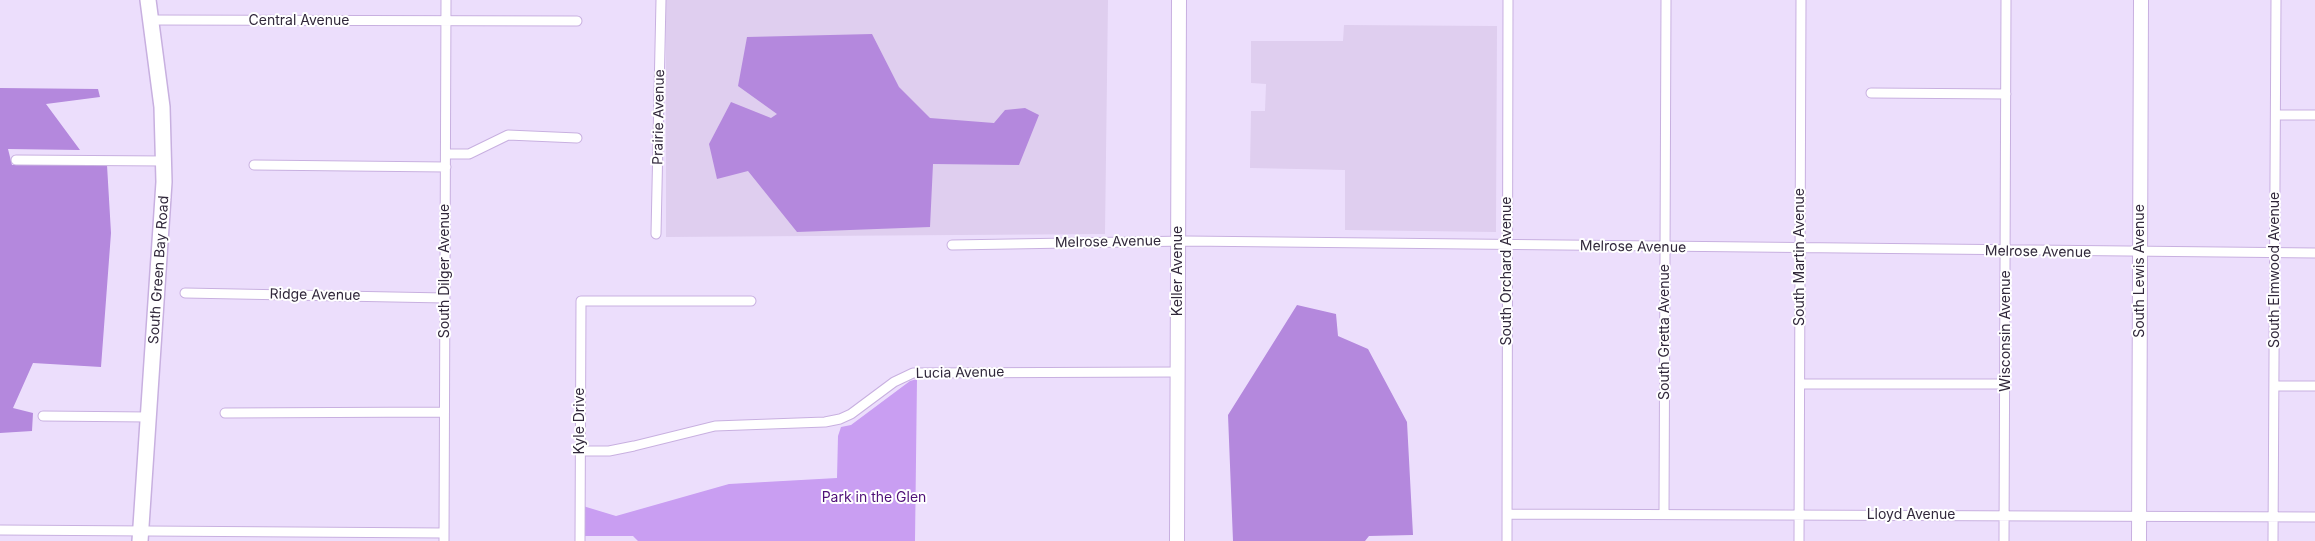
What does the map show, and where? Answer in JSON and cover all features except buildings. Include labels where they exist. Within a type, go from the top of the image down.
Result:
[{"type":"main road","name":"South Green Bay Road","points":[[140,536],[163,216],[165,161],[161,97],[148,0]]},
{"type":"street","name":"South Dilger Avenue","points":[[444,537],[446,0]]},
{"type":"street","name":"Prairie Avenue","points":[[656,234],[661,0]]},
{"type":"street","name":"Keller Avenue","points":[[1177,541],[1179,0]]},
{"type":"street","name":"South Orchard Avenue","points":[[1507,541],[1508,0]]},
{"type":"street","name":"South Gretta Avenue","points":[[1664,514],[1666,0]]},
{"type":"street","name":"South Martin Avenue","points":[[1799,541],[1801,0]]},
{"type":"street","name":"Wisconsin Avenue","points":[[2004,541],[2006,0]]},
{"type":"street","name":"South Lewis Avenue","points":[[2139,541],[2141,0]]},
{"type":"street","name":"South Elmwood Avenue","points":[[2273,541],[2276,0]]},
{"type":"street","name":"Central Avenue","points":[[151,20],[577,21]]},
{"type":"street","points":[[1871,93],[2006,94]]},
{"type":"street","points":[[2276,115],[2315,115]]},
{"type":"street","points":[[446,154],[469,154],[508,135],[577,138]]},
{"type":"street","points":[[16,160],[165,161]]},
{"type":"street","points":[[254,165],[446,167]]},
{"type":"street","name":"Melrose Avenue","points":[[952,245],[1178,241],[2315,254]]},
{"type":"street","name":"Ridge Avenue","points":[[185,293],[445,298]]},
{"type":"street","points":[[573,295],[581,301],[751,302]]},
{"type":"street","name":"Kyle Drive","points":[[580,541],[581,301]]},
{"type":"street","name":"Lucia Avenue","points":[[580,451],[609,451],[716,426],[825,422],[840,419],[851,414],[894,382],[913,373],[1178,372]]},
{"type":"street","points":[[1800,384],[2006,384]]},
{"type":"street","points":[[2274,386],[2315,386]]},
{"type":"street","points":[[225,413],[443,412]]},
{"type":"street","points":[[43,416],[148,417]]},
{"type":"street","name":"Lloyd Avenue","points":[[1507,514],[2315,517]]},
{"type":"street","points":[[0,530],[140,536],[444,537]]},
{"type":"shaded area","points":[[666,0],[1108,0],[1105,234],[666,237]]},
{"type":"shaded area","points":[[1344,25],[1497,26],[1496,232],[1345,230],[1345,170],[1250,168],[1251,111],[1265,111],[1266,84],[1251,83],[1251,41],[1343,41]]},
{"type":"shaded area","points":[[872,34],[899,87],[930,118],[994,123],[1005,110],[1025,108],[1039,115],[1019,165],[933,164],[930,227],[797,232],[748,171],[717,179],[709,144],[731,102],[771,118],[777,114],[738,86],[747,37]]},
{"type":"shaded area","points":[[0,88],[98,89],[100,97],[46,104],[80,150],[8,149],[12,165],[107,165],[111,233],[101,367],[33,363],[13,408],[33,413],[32,431],[0,433]]},
{"type":"shaded area","points":[[1297,305],[1336,314],[1338,336],[1368,349],[1407,422],[1413,535],[1369,536],[1365,541],[1233,541],[1228,415]]},
{"type":"green space","name":"Park in the Glen","points":[[917,379],[915,541],[638,541],[633,536],[583,536],[583,506],[616,516],[729,484],[837,478],[838,436],[841,427],[851,425],[910,381]]}]
